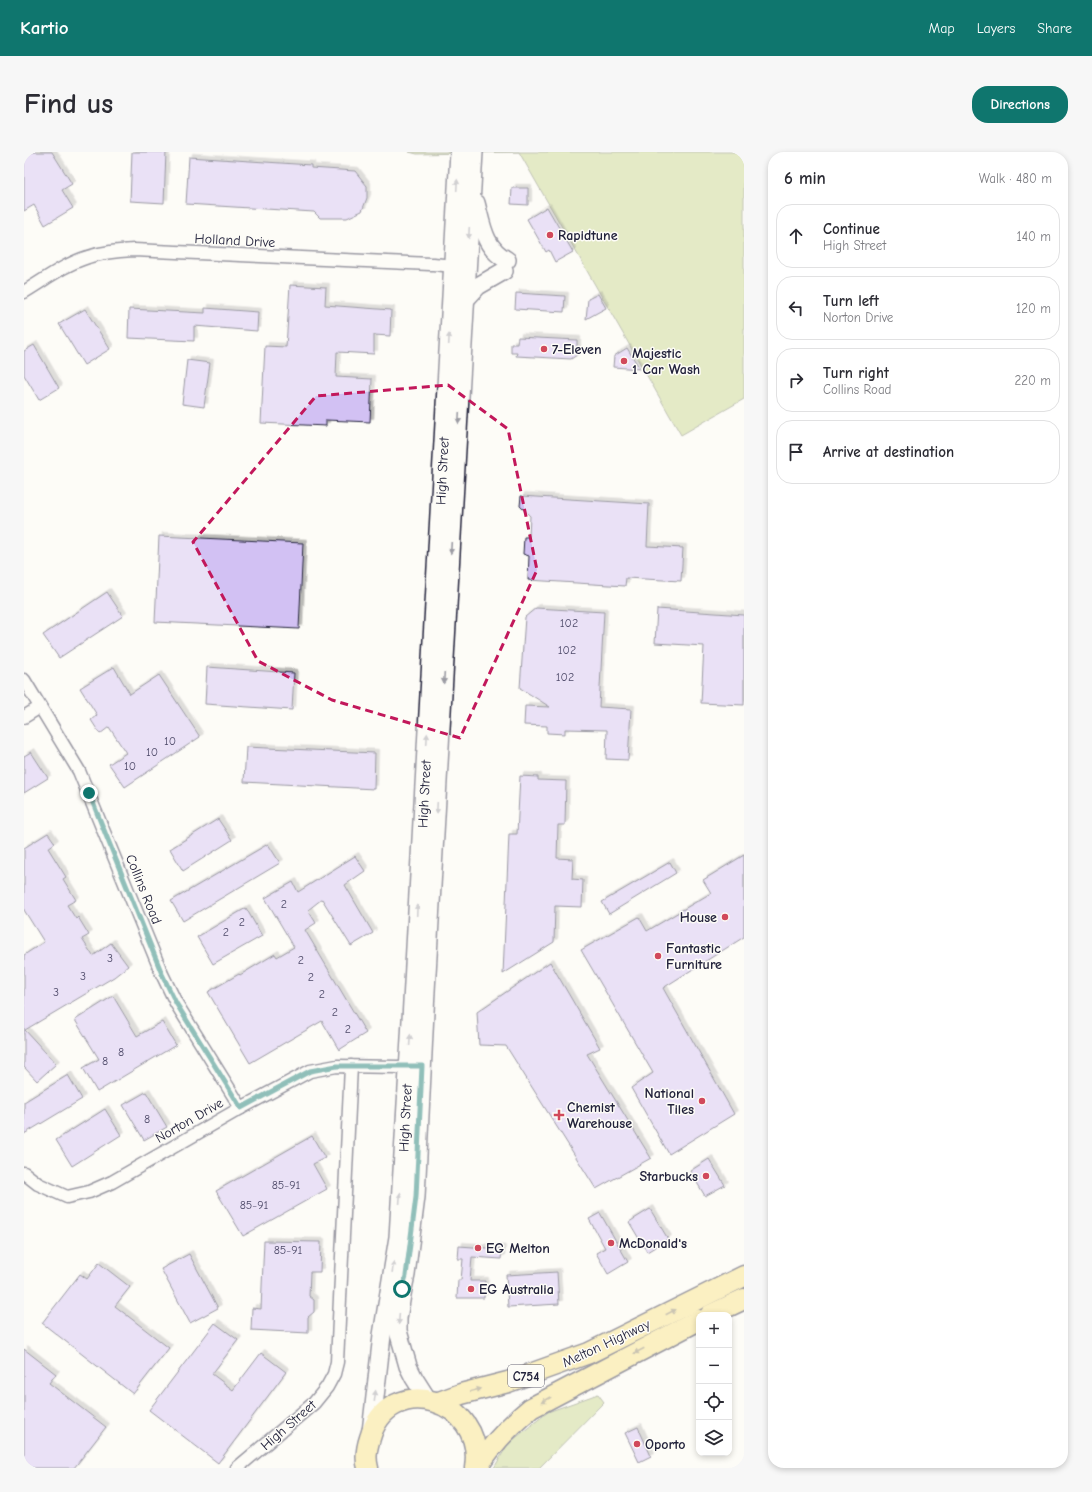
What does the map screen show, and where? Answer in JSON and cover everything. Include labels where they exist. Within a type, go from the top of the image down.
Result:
[{"type":"highway","name":"Melton Highway","points":[[356,1468],[377,1420],[385,1411],[399,1402],[416,1399],[434,1401],[508,1382],[589,1352],[744,1276]]},
{"type":"highway","points":[[716,1312],[744,1299]]},
{"type":"highway","name":"Melton Highway","points":[[476,1468],[486,1453],[502,1435],[514,1422],[531,1408],[696,1322]]},
{"type":"highway","name":"Melton Highway","points":[[434,1401],[462,1420],[470,1431],[475,1445],[476,1468]]},
{"type":"highway","points":[[368,1468],[369,1441]]},
{"type":"main road","name":"High Street","points":[[434,1401],[408,1366],[398,1331],[398,1318],[402,1289],[406,1276],[416,1197],[415,1066],[461,266],[459,152]]},
{"type":"main road","name":"High Street","points":[[369,1441],[382,1335],[398,1237],[415,1066],[466,299],[461,266],[472,189],[474,152]]},
{"type":"main road","points":[[466,299],[478,286],[505,265],[489,244],[472,189]]},
{"type":"street","name":"Holland Drive","points":[[24,292],[65,267],[86,257],[110,251],[134,250],[461,266]]},
{"type":"street","name":"Collins Road","points":[[24,680],[79,771],[162,974],[176,1003],[241,1108]]},
{"type":"street","points":[[24,717],[40,707]]},
{"type":"street","name":"Norton Drive","points":[[24,1173],[38,1184],[67,1197],[89,1192],[112,1182],[241,1108],[310,1071],[337,1066],[415,1066]]},
{"type":"street","name":"High Street","points":[[237,1468],[314,1403],[327,1387],[334,1374],[337,1362],[351,1066]]},
{"type":"highlighted area","points":[[448,385],[508,429],[537,570],[460,738],[332,700],[258,661],[193,542],[316,396]]},
{"type":"green space","points":[[409,152],[519,152],[417,154]]},
{"type":"green space","points":[[519,152],[744,152],[744,399],[681,435]]},
{"type":"green space","points":[[598,1394],[604,1402],[539,1468],[494,1468],[508,1444],[548,1412]]},
{"type":"building","points":[[24,152],[52,152],[72,184],[62,190],[73,208],[45,225],[34,205],[24,211]]},
{"type":"building","points":[[132,152],[166,152],[164,203],[130,201]]},
{"type":"building","points":[[189,157],[311,165],[311,168],[355,171],[367,186],[367,198],[362,211],[347,218],[320,218],[314,212],[186,204]]},
{"type":"building","points":[[512,188],[528,188],[528,205],[511,204]]},
{"type":"building","name":"Rapidtune","points":[[547,207],[573,252],[555,262],[549,250],[546,252],[527,219]]},
{"type":"building","points":[[290,285],[326,287],[325,305],[391,310],[390,336],[374,335],[374,354],[337,352],[336,377],[372,379],[370,422],[326,420],[326,426],[261,423],[265,346],[286,347]]},
{"type":"building","name":"7-Eleven","points":[[516,293],[565,296],[564,312],[515,309]]},
{"type":"building","points":[[598,294],[606,308],[586,319],[588,299]]},
{"type":"building","points":[[205,308],[258,312],[257,331],[194,326],[194,341],[128,338],[129,309],[205,313]]},
{"type":"building","points":[[85,309],[110,349],[84,365],[59,324]]},
{"type":"building","name":"7-Eleven","points":[[518,337],[577,340],[577,355],[571,359],[516,356],[517,353],[511,353],[511,344],[517,344]]},
{"type":"building","points":[[34,345],[59,388],[39,400],[24,375],[24,351]]},
{"type":"building","name":"Majestic 1 Car Wash","points":[[627,348],[640,369],[613,367],[614,356]]},
{"type":"building","points":[[187,360],[210,363],[204,407],[182,404]]},
{"type":"building","points":[[521,496],[649,504],[647,546],[683,548],[681,581],[626,578],[625,586],[528,580],[529,556],[523,554],[524,537],[529,537],[530,516],[520,506]]},
{"type":"building","points":[[159,536],[303,543],[299,629],[155,622]]},
{"type":"building","points":[[107,592],[123,616],[59,658],[43,635]]},
{"type":"building","points":[[536,608],[604,612],[599,707],[631,709],[628,760],[606,759],[607,730],[565,729],[565,734],[547,733],[547,726],[524,725],[525,706],[550,707],[520,688],[525,617]]},
{"type":"building","points":[[657,609],[744,615],[744,705],[701,703],[704,646],[655,643]]},
{"type":"building","points":[[114,667],[130,694],[159,675],[200,737],[125,787],[109,764],[126,753],[109,727],[100,734],[91,720],[97,715],[80,688]]},
{"type":"building","points":[[207,667],[294,673],[292,710],[205,704]]},
{"type":"building","points":[[246,747],[375,753],[374,789],[244,782]]},
{"type":"building","points":[[31,752],[48,778],[24,793],[24,756]]},
{"type":"building","points":[[520,776],[538,777],[538,780],[566,781],[565,825],[558,825],[557,858],[573,859],[572,879],[583,880],[582,907],[555,906],[554,942],[503,974],[509,834],[517,834]]},
{"type":"building","points":[[218,819],[232,840],[183,871],[170,849]]},
{"type":"building","points":[[48,833],[55,843],[48,848],[66,877],[63,879],[76,900],[67,905],[76,919],[78,917],[89,935],[82,939],[93,956],[111,943],[128,966],[114,977],[25,1030],[56,1064],[37,1081],[24,1067],[24,955],[44,942],[24,910],[24,848]]},
{"type":"building","points":[[268,844],[280,863],[183,921],[171,901]]},
{"type":"building","points":[[744,855],[744,937],[663,988],[734,1114],[669,1154],[631,1088],[653,1073],[581,950],[639,917],[647,931],[711,893],[703,880]]},
{"type":"building","points":[[355,856],[365,871],[345,885],[373,933],[351,946],[322,899],[308,910],[316,923],[305,930],[366,1033],[339,1050],[322,1021],[250,1063],[208,992],[275,954],[277,957],[294,947],[265,898],[293,882],[298,892]]},
{"type":"building","points":[[670,862],[676,873],[609,914],[602,902]]},
{"type":"building","points":[[246,908],[262,936],[213,964],[197,937]]},
{"type":"building","points":[[550,962],[600,1048],[587,1054],[651,1158],[596,1189],[506,1046],[479,1045],[477,1012]]},
{"type":"building","points":[[113,996],[137,1036],[162,1022],[176,1045],[97,1092],[83,1068],[99,1059],[75,1020]]},
{"type":"building","points":[[68,1075],[82,1099],[24,1134],[24,1102]]},
{"type":"building","points":[[146,1092],[167,1127],[144,1140],[123,1105]]},
{"type":"building","points":[[105,1109],[121,1135],[72,1166],[56,1140]]},
{"type":"building","points":[[312,1136],[325,1158],[313,1164],[327,1189],[243,1236],[216,1191]]},
{"type":"building","points":[[709,1159],[725,1185],[705,1196],[690,1171]]},
{"type":"building","points":[[650,1209],[668,1239],[647,1252],[629,1222]]},
{"type":"building","points":[[600,1213],[628,1262],[608,1274],[596,1253],[605,1248],[589,1219]]},
{"type":"building","points":[[264,1241],[321,1242],[320,1272],[310,1272],[309,1296],[314,1300],[314,1312],[308,1317],[308,1333],[251,1330],[252,1308],[261,1309]]},
{"type":"building","points":[[459,1246],[502,1249],[501,1259],[472,1257],[470,1281],[485,1281],[484,1298],[457,1298],[458,1280],[461,1280],[463,1259],[458,1259]]},
{"type":"building","points":[[189,1254],[218,1308],[190,1323],[161,1269]]},
{"type":"building","points":[[99,1263],[130,1287],[115,1306],[169,1348],[133,1394],[42,1323],[80,1274],[87,1279]]},
{"type":"building","points":[[557,1272],[559,1304],[508,1307],[506,1275]]},
{"type":"building","points":[[215,1323],[238,1340],[212,1374],[233,1390],[261,1353],[286,1372],[218,1463],[149,1410]]},
{"type":"building","points":[[24,1349],[56,1374],[49,1383],[106,1427],[74,1468],[24,1468]]},
{"type":"building","points":[[638,1427],[651,1456],[639,1462],[625,1433]]},
{"type":"place","name":"Rapidtune","points":[[550,235]]},
{"type":"place","name":"7-Eleven","points":[[544,349]]},
{"type":"place","name":"Majestic 1 Car Wash","points":[[624,361]]},
{"type":"place","name":"House","points":[[725,917]]},
{"type":"place","name":"Fantastic Furniture","points":[[658,956]]},
{"type":"place","name":"National Tiles","points":[[702,1101]]},
{"type":"place","name":"Chemist Warehouse","points":[[559,1115]]},
{"type":"place","name":"Starbucks","points":[[706,1176]]},
{"type":"place","name":"McDonald's","points":[[611,1243]]},
{"type":"place","name":"EG Melton","points":[[478,1248]]},
{"type":"place","name":"EG Australia","points":[[471,1289]]},
{"type":"place","name":"Oporto","points":[[637,1444]]},
{"type":"route","points":[[89,793],[162,974],[176,1003],[241,1108],[310,1071],[337,1066],[422,1066],[416,1197],[406,1276],[402,1289]]}]
